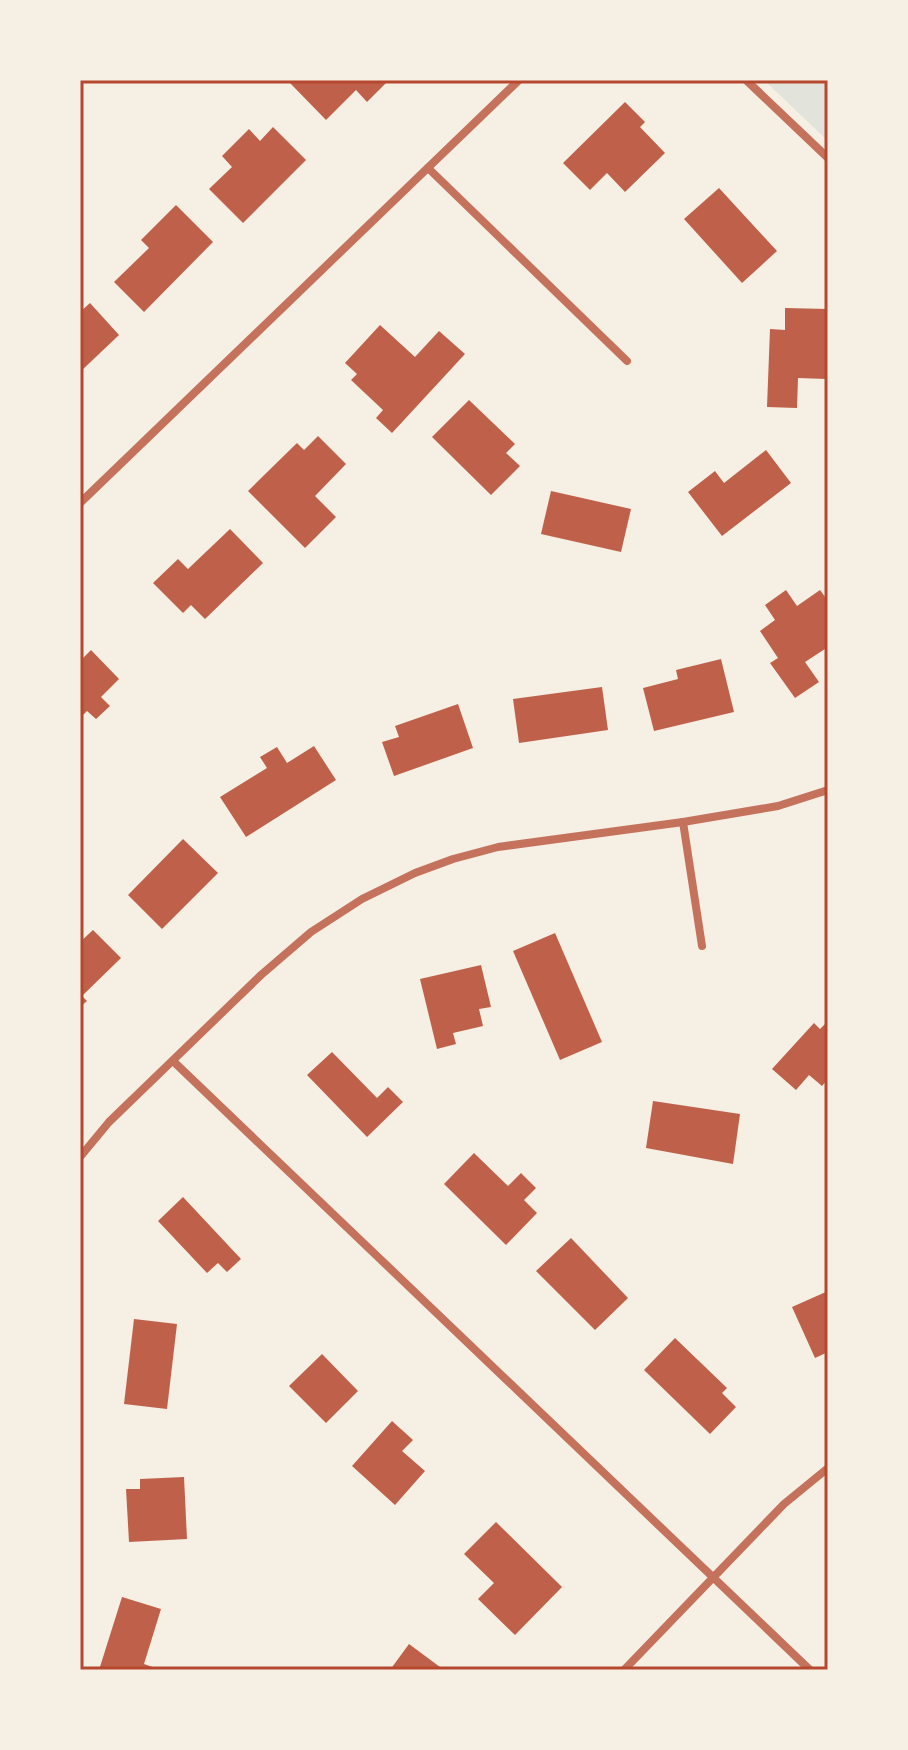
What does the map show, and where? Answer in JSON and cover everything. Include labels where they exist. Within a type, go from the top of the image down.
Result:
[{"type":"street","points":[[80,503],[519,80]]},
{"type":"street","points":[[746,80],[828,158]]},
{"type":"street","points":[[428,168],[627,361]]},
{"type":"street","points":[[80,1157],[109,1122],[261,975],[311,932],[362,899],[415,873],[498,847],[778,806],[828,790]]},
{"type":"street","points":[[683,822],[702,946]]},
{"type":"street","points":[[173,1061],[810,1670]]},
{"type":"street","points":[[624,1670],[784,1504],[828,1468]]},
{"type":"shaded area","points":[[764,80],[828,80],[828,141]]},
{"type":"building","points":[[293,80],[389,80],[367,102],[356,90],[326,120],[290,83]]},
{"type":"building","points":[[625,102],[645,122],[640,127],[665,153],[625,192],[607,173],[590,190],[563,163]]},
{"type":"building","points":[[273,127],[306,160],[243,223],[209,189],[232,167],[222,156],[249,129],[260,141]]},
{"type":"building","points":[[719,188],[777,251],[742,283],[684,219]]},
{"type":"building","points":[[176,205],[213,242],[144,312],[114,282],[149,248],[141,240]]},
{"type":"building","points":[[90,303],[119,335],[80,372],[80,312]]},
{"type":"building","points":[[785,308],[828,309],[826,379],[798,378],[797,408],[767,407],[770,329],[785,330]]},
{"type":"building","points":[[380,325],[415,357],[439,331],[465,354],[392,433],[376,418],[383,410],[351,380],[357,374],[345,363]]},
{"type":"building","points":[[469,400],[515,444],[506,453],[520,466],[491,495],[432,437]]},
{"type":"building","points":[[318,436],[346,464],[315,496],[336,517],[305,548],[248,491],[297,443],[304,450]]},
{"type":"building","points":[[766,450],[791,483],[722,536],[688,492],[715,471],[724,483]]},
{"type":"building","points":[[551,491],[631,509],[621,552],[541,534]]},
{"type":"building","points":[[230,529],[263,563],[205,619],[191,605],[183,613],[153,583],[178,559],[188,569]]},
{"type":"building","points":[[786,590],[797,606],[820,590],[828,601],[828,647],[805,662],[819,682],[795,698],[770,663],[778,658],[760,631],[775,620],[765,605]]},
{"type":"building","points":[[91,650],[119,679],[101,697],[110,706],[96,719],[87,711],[80,718],[80,661]]},
{"type":"building","points":[[721,659],[734,712],[654,731],[643,688],[678,679],[676,670]]},
{"type":"building","points":[[602,687],[608,730],[519,743],[513,699]]},
{"type":"building","points":[[458,704],[473,748],[394,776],[382,742],[399,737],[395,726]]},
{"type":"building","points":[[314,746],[336,780],[246,837],[220,797],[267,768],[260,757],[277,747],[287,763]]},
{"type":"building","points":[[183,839],[218,873],[162,929],[128,895]]},
{"type":"building","points":[[93,930],[121,958],[82,996],[87,1001],[80,1007],[80,942]]},
{"type":"building","points":[[555,933],[602,1042],[560,1060],[513,951]]},
{"type":"building","points":[[481,965],[491,1007],[479,1009],[483,1026],[453,1033],[456,1044],[437,1049],[420,979]]},
{"type":"building","points":[[828,1021],[828,1079],[822,1086],[809,1075],[796,1090],[772,1069],[814,1023],[820,1029]]},
{"type":"building","points":[[332,1052],[377,1098],[388,1087],[403,1102],[367,1137],[307,1075]]},
{"type":"building","points":[[653,1101],[740,1114],[733,1164],[646,1148]]},
{"type":"building","points":[[474,1153],[508,1186],[521,1173],[536,1188],[524,1200],[537,1213],[506,1245],[444,1184]]},
{"type":"building","points":[[183,1197],[241,1259],[227,1272],[218,1263],[207,1273],[158,1221]]},
{"type":"building","points":[[571,1238],[628,1298],[595,1330],[536,1271]]},
{"type":"building","points":[[828,1291],[828,1352],[815,1358],[792,1307]]},
{"type":"building","points":[[134,1319],[177,1324],[167,1409],[124,1404]]},
{"type":"building","points":[[675,1338],[727,1388],[722,1393],[736,1407],[710,1434],[644,1370]]},
{"type":"building","points":[[322,1354],[358,1391],[326,1423],[289,1386]]},
{"type":"building","points":[[392,1421],[413,1440],[402,1451],[425,1471],[395,1505],[352,1466]]},
{"type":"building","points":[[184,1477],[187,1539],[129,1542],[126,1489],[140,1489],[140,1479]]},
{"type":"building","points":[[496,1522],[562,1587],[515,1635],[478,1599],[494,1583],[464,1554]]},
{"type":"building","points":[[122,1597],[161,1609],[144,1664],[161,1670],[99,1670]]},
{"type":"building","points":[[409,1644],[444,1670],[390,1670]]}]
